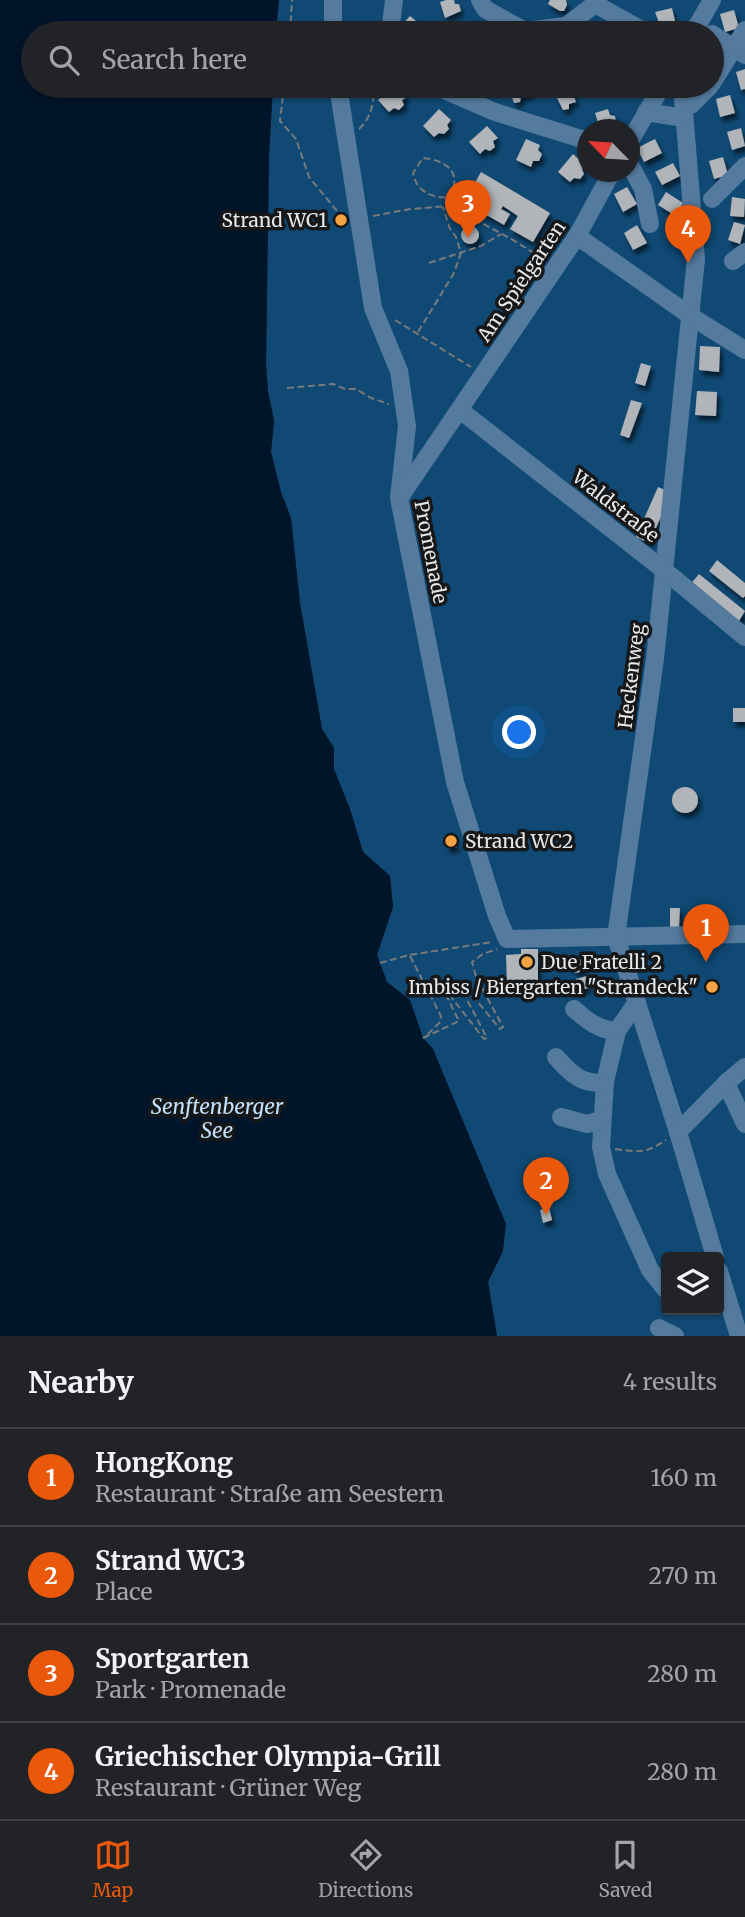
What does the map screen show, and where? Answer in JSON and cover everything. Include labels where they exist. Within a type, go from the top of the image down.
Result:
[{"type":"street","points":[[333,0],[333,21]]},
{"type":"street","points":[[391,21],[394,0]]},
{"type":"street","points":[[480,0],[485,9],[507,21]]},
{"type":"street","points":[[706,21],[712,0]]},
{"type":"street","points":[[572,21],[596,2],[627,21]]},
{"type":"street","points":[[724,67],[739,51],[745,30]]},
{"type":"street","name":"Promenade","points":[[340,98],[353,217],[373,308],[399,371],[407,426],[399,498],[455,782],[504,944]]},
{"type":"street","points":[[463,98],[495,112],[577,138]]},
{"type":"street","points":[[640,122],[655,98]]},
{"type":"street","name":"Heckenweg","points":[[684,98],[696,259],[692,317],[655,659],[616,937],[714,1252]]},
{"type":"street","points":[[646,112],[687,112],[699,98]]},
{"type":"street","points":[[712,199],[745,166]]},
{"type":"street","name":"Am Spielgarten","points":[[399,498],[577,236],[607,182]]},
{"type":"street","points":[[639,182],[643,189],[650,224]]},
{"type":"street","points":[[577,236],[692,317],[745,350]]},
{"type":"street","name":"Waldstraße","points":[[460,410],[745,637]]},
{"type":"street","points":[[504,944],[616,937],[745,934]]},
{"type":"street","points":[[637,1002],[617,1031],[605,1082],[601,1147],[607,1174],[650,1270],[661,1284]]},
{"type":"street","points":[[574,1009],[594,1026],[617,1031]]},
{"type":"street","points":[[556,1057],[569,1072],[592,1084],[605,1082]]},
{"type":"street","points":[[678,1132],[745,1067]]},
{"type":"street","points":[[726,1083],[745,1125]]},
{"type":"street","points":[[561,1117],[587,1124],[601,1120]]},
{"type":"street","points":[[724,1301],[739,1336]]},
{"type":"path","points":[[291,21],[292,0]]},
{"type":"path","points":[[282,98],[279,121],[296,139],[309,177],[337,211],[353,217],[450,206],[556,267]]},
{"type":"path","points":[[346,141],[368,121],[374,98]]},
{"type":"path","points":[[449,197],[432,196],[414,182],[413,173],[423,158],[443,164],[452,171],[456,179],[449,197],[450,206]]},
{"type":"path","points":[[418,332],[454,273],[461,253],[443,206]]},
{"type":"path","points":[[429,263],[481,246],[502,234]]},
{"type":"path","points":[[491,242],[495,246]]},
{"type":"path","points":[[481,246],[483,251]]},
{"type":"path","points":[[396,320],[484,375]]},
{"type":"path","points":[[287,388],[333,384],[345,389],[356,389],[384,402],[404,405]]},
{"type":"path","points":[[380,962],[409,955],[504,944]]},
{"type":"path","points":[[409,955],[441,1016],[440,1022],[423,1038],[459,1021],[446,995],[448,993],[484,1039],[487,1038],[460,986],[463,984],[500,1029],[503,1027],[476,977],[472,962],[504,944]]},
{"type":"path","points":[[601,1147],[649,1151],[678,1132]]},
{"type":"shaded area","points":[[279,0],[745,0],[745,1336],[497,1336],[488,1282],[503,1251],[433,1049],[423,1038],[410,1000],[387,982],[377,955],[393,907],[390,876],[363,852],[334,769],[334,748],[322,729],[300,603],[291,518],[271,452],[274,421],[266,364],[272,98],[724,98],[724,21],[277,21]]},
{"type":"water","name":"Senftenberger See","points":[[0,0],[279,0],[277,21],[21,21],[21,98],[272,98],[266,364],[274,421],[271,452],[291,518],[300,603],[322,729],[334,748],[334,769],[363,852],[390,876],[393,907],[377,955],[387,982],[410,1000],[423,1038],[433,1049],[506,1224],[503,1251],[488,1282],[497,1336],[0,1336]]},
{"type":"building","points":[[454,0],[461,11],[445,18],[440,2]]},
{"type":"building","points":[[550,0],[566,0],[564,11],[548,4]]},
{"type":"building","points":[[672,8],[675,21],[658,21],[655,12]]},
{"type":"building","points":[[734,10],[739,28],[725,32],[720,14]]},
{"type":"building","points":[[745,69],[745,89],[741,90],[736,72]]},
{"type":"building","points":[[730,95],[735,113],[720,117],[716,99]]},
{"type":"building","points":[[405,98],[399,110],[394,108],[389,112],[378,100]]},
{"type":"building","points":[[512,98],[521,98],[520,102],[514,103]]},
{"type":"building","points":[[557,98],[574,98],[576,102],[569,104],[569,109],[563,110]]},
{"type":"building","points":[[439,109],[451,120],[447,125],[449,129],[444,134],[439,133],[434,137],[423,126]]},
{"type":"building","points":[[608,109],[616,119],[597,119],[595,113]]},
{"type":"building","points":[[487,126],[498,138],[493,141],[495,147],[490,151],[485,149],[480,154],[469,142]]},
{"type":"building","points":[[741,128],[745,146],[732,150],[727,132]]},
{"type":"building","points":[[526,139],[540,145],[538,150],[542,154],[539,161],[533,161],[531,167],[516,160]]},
{"type":"building","points":[[655,139],[662,153],[644,162],[640,146]]},
{"type":"building","points":[[573,154],[577,158],[577,178],[570,182],[558,172]]},
{"type":"building","points":[[723,157],[728,175],[714,179],[709,161]]},
{"type":"building","points":[[673,163],[680,176],[662,185],[655,172]]},
{"type":"building","points":[[481,172],[550,213],[533,242],[510,229],[518,216],[503,206],[501,209],[510,214],[504,225],[464,202]]},
{"type":"building","points":[[627,187],[637,204],[623,212],[614,194]]},
{"type":"building","points":[[666,192],[683,203],[676,216],[658,205]]},
{"type":"building","points":[[732,197],[745,199],[744,217],[730,216]]},
{"type":"building","points":[[734,222],[745,225],[740,244],[728,240]]},
{"type":"building","points":[[637,225],[647,243],[633,250],[624,233]]},
{"type":"building","points":[[470,226],[476,229],[479,235],[476,241],[470,244],[464,241],[461,235],[464,229]]},
{"type":"building","points":[[700,346],[720,347],[719,372],[699,370]]},
{"type":"building","points":[[641,363],[651,366],[645,386],[635,383]]},
{"type":"building","points":[[697,391],[717,392],[716,416],[695,415]]},
{"type":"building","points":[[631,400],[642,403],[629,438],[620,435]]},
{"type":"building","points":[[658,487],[672,493],[649,543],[636,537]]},
{"type":"building","points":[[717,560],[745,583],[743,598],[709,571]]},
{"type":"building","points":[[699,574],[745,611],[737,624],[689,586]]},
{"type":"building","points":[[733,708],[745,708],[745,722],[733,722]]},
{"type":"building","points":[[685,787],[694,791],[698,800],[694,809],[685,813],[676,809],[672,800],[676,791]]},
{"type":"building","name":"Strand WC2","points":[[453,834],[457,847],[448,849],[444,836]]},
{"type":"building","points":[[696,907],[705,907],[705,925],[696,925]]},
{"type":"building","points":[[670,908],[680,908],[679,927],[670,927]]},
{"type":"building","points":[[521,949],[538,949],[538,987],[507,986],[506,955],[521,954]]},
{"type":"building","points":[[583,959],[585,971],[575,973],[572,962]]},
{"type":"building","points":[[587,976],[589,988],[578,990],[576,979]]},
{"type":"building","points":[[549,1207],[552,1220],[543,1223],[540,1210]]},
{"type":"place","name":"Strand WC1","points":[[341,220]]},
{"type":"place","name":"Sportgarten","points":[[468,238]]},
{"type":"place","name":"Griechischer Olympia-Grill","points":[[688,263]]},
{"type":"place","name":"Strand WC2","points":[[451,841]]},
{"type":"place","name":"Due Fratelli 2","points":[[527,962]]},
{"type":"place","name":"HongKong","points":[[706,962]]},
{"type":"place","name":"Imbiss / Biergarten \"Strandeck\"","points":[[712,987]]},
{"type":"place","name":"Strand WC3","points":[[546,1215]]}]
